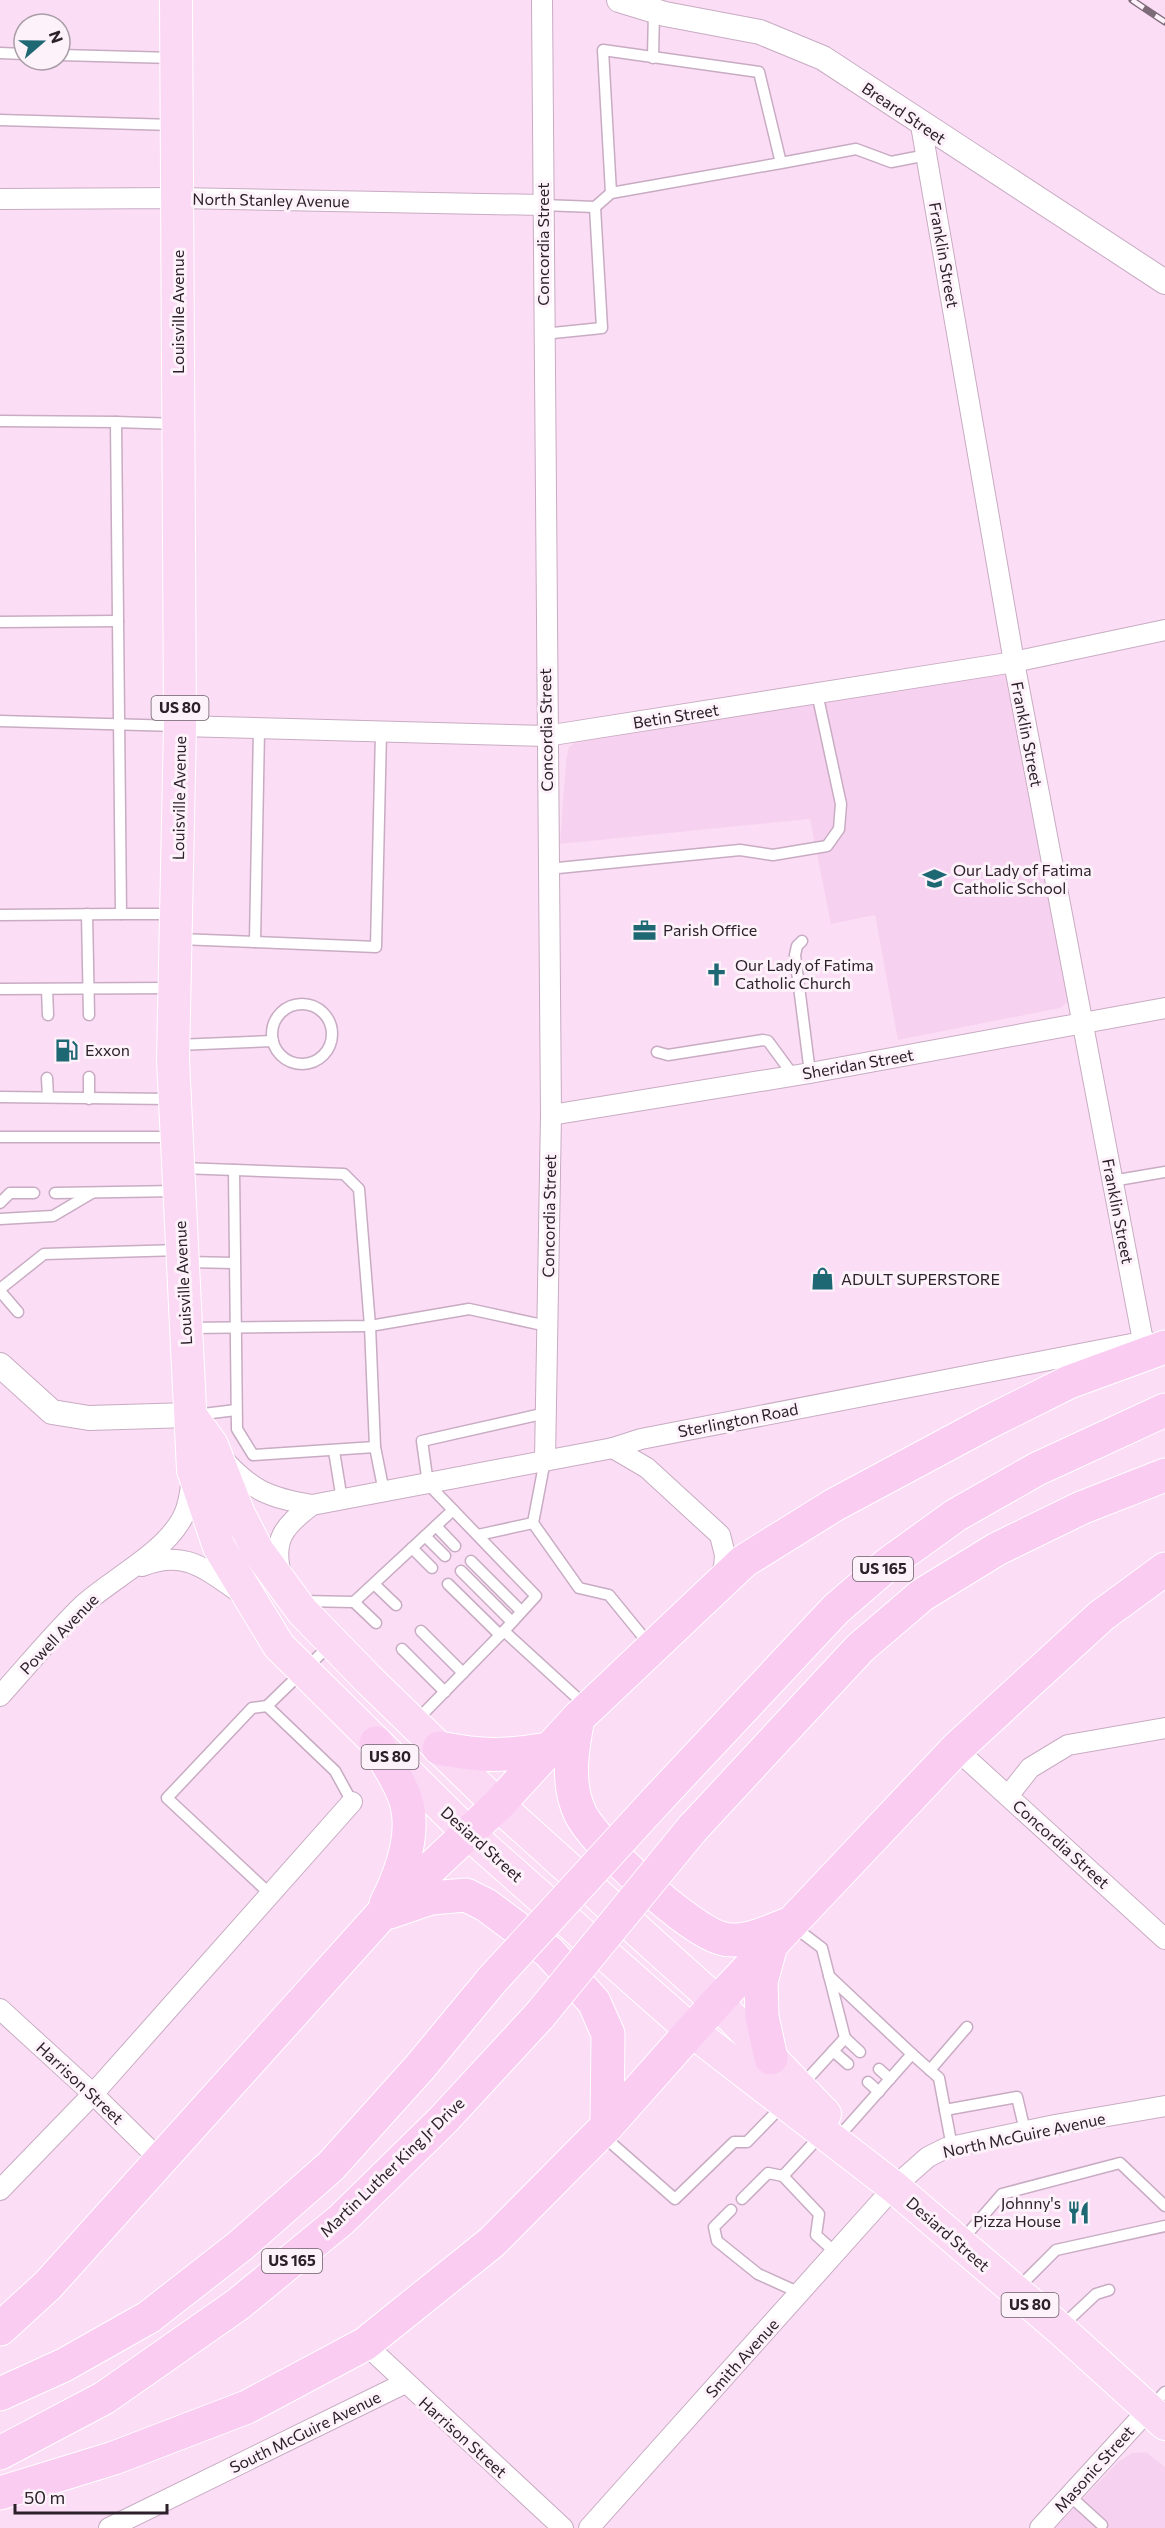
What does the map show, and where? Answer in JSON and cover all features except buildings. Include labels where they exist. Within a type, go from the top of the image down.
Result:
[{"type":"highway","points":[[0,2329],[48,2285],[380,1916],[498,1805],[583,1713],[713,1587],[766,1545],[844,1500],[1059,1387],[1154,1344]]},
{"type":"highway","name":"US 165","points":[[0,2394],[64,2365],[149,2317],[240,2246],[331,2166],[420,2067],[492,1980],[656,1801],[836,1609],[888,1564],[956,1515],[1036,1469],[1165,1410]]},
{"type":"highway","name":"Martin Luther King Jr Drive","points":[[0,2453],[104,2398],[237,2306],[341,2220],[443,2120],[540,2015],[692,1829],[860,1648],[922,1595],[997,1549],[1081,1508],[1165,1475]]},
{"type":"highway","points":[[0,2493],[114,2458],[247,2407],[365,2344],[492,2242],[604,2129],[693,2032],[717,2002],[956,1749],[1101,1617],[1165,1569]]},
{"type":"highway","points":[[583,1713],[571,1756],[574,1791],[580,1812],[591,1830],[625,1866],[691,1922],[721,1939],[781,1934]]},
{"type":"highway","points":[[376,1743],[406,1801],[408,1832],[402,1872],[380,1916]]},
{"type":"highway","points":[[439,1748],[477,1756],[501,1756],[549,1749]]},
{"type":"highway","points":[[380,1916],[431,1898],[466,1895],[486,1905],[549,1952],[594,2002],[608,2034],[604,2129]]},
{"type":"highway","points":[[771,2058],[762,2017],[761,1982],[781,1934]]},
{"type":"main road","name":"Louisville Avenue","points":[[176,0],[180,726],[174,1099],[190,1415]]},
{"type":"main road","name":"Desiard Street","points":[[190,1415],[202,1457],[219,1547],[279,1646],[468,1833],[693,2032],[792,2096],[1015,2291],[1160,2408]]},
{"type":"main road","name":"Desiard Street","points":[[202,1457],[290,1596],[414,1724],[498,1805],[717,2002],[771,2058],[792,2096]]},
{"type":"street","name":"Concordia Street","points":[[542,0],[546,736],[551,1115],[545,1460]]},
{"type":"street","name":"Breard Street","points":[[619,0],[654,10],[760,32],[823,58],[921,125],[1165,282]]},
{"type":"street","name":"Franklin Street","points":[[921,125],[1014,662],[1112,1181],[1154,1344]]},
{"type":"street","name":"North Stanley Avenue","points":[[0,199],[177,198],[542,205]]},
{"type":"street","name":"Betin Street","points":[[180,726],[546,736],[1014,662],[1165,630]]},
{"type":"street","name":"Sheridan Street","points":[[551,1115],[1083,1025],[1165,1008]]},
{"type":"street","name":"Sterlington Road","points":[[202,1457],[257,1490],[279,1499],[312,1505],[613,1448],[641,1439],[1154,1344],[1165,1339]]},
{"type":"street","points":[[0,1365],[52,1412],[89,1418],[190,1415]]},
{"type":"street","points":[[613,1448],[647,1468],[720,1535],[736,1543],[766,1545]]},
{"type":"street","name":"Powell Avenue","points":[[0,1696],[82,1606],[120,1574],[163,1544],[181,1521],[202,1457]]},
{"type":"street","name":"Sterlington Road","points":[[290,1596],[281,1571],[282,1536],[291,1520],[312,1505]]},
{"type":"street","points":[[713,1587],[724,1568],[725,1555],[720,1535]]},
{"type":"street","name":"Powell Avenue","points":[[120,1574],[161,1558],[197,1563],[253,1601]]},
{"type":"street","points":[[1008,1796],[1030,1768],[1068,1745],[1165,1728]]},
{"type":"street","name":"Concordia Street","points":[[956,1749],[1165,1940]]},
{"type":"street","points":[[0,2190],[93,2094],[352,1802]]},
{"type":"street","name":"Harrison Street","points":[[0,2009],[93,2094],[159,2159]]},
{"type":"street","name":"North McGuire Avenue","points":[[894,2187],[928,2157],[952,2147],[1025,2131],[1165,2106]]},
{"type":"street","name":"Smith Avenue","points":[[589,2528],[894,2187]]},
{"type":"street","name":"Harrison Street","points":[[365,2344],[563,2528]]},
{"type":"street","name":"South McGuire Avenue","points":[[109,2528],[405,2383]]},
{"type":"street","name":"Masonic Street","points":[[1040,2528],[1160,2408]]},
{"type":"lane","points":[[653,58],[654,10]]},
{"type":"lane","points":[[611,193],[603,50],[759,72],[781,163]]},
{"type":"lane","points":[[72,55],[176,58]]},
{"type":"lane","points":[[0,120],[177,125]]},
{"type":"lane","points":[[542,205],[595,207],[611,193],[856,149],[891,162],[927,155]]},
{"type":"lane","points":[[543,334],[602,328],[595,207]]},
{"type":"lane","points":[[0,421],[178,424]]},
{"type":"lane","points":[[116,422],[121,914]]},
{"type":"lane","points":[[0,622],[118,621]]},
{"type":"lane","points":[[548,869],[740,850],[773,855],[826,846],[839,829],[841,804],[817,693]]},
{"type":"lane","points":[[0,721],[180,726]]},
{"type":"lane","points":[[255,942],[258,729]]},
{"type":"lane","points":[[0,915],[121,914],[255,942],[376,948],[381,732]]},
{"type":"lane","points":[[87,914],[88,1015]]},
{"type":"lane","points":[[801,1074],[795,955],[797,946],[802,941]]},
{"type":"lane","points":[[0,988],[47,990],[175,988]]},
{"type":"lane","points":[[47,990],[48,1015]]},
{"type":"lane","points":[[310,1004],[320,1009],[332,1026],[330,1047],[317,1060],[309,1064],[290,1062],[276,1050],[273,1041],[275,1020],[290,1005],[310,1004]]},
{"type":"lane","points":[[657,1052],[668,1055],[763,1040],[768,1041],[801,1074]]},
{"type":"lane","points":[[174,1046],[273,1041]]},
{"type":"lane","points":[[89,1077],[89,1099]]},
{"type":"lane","points":[[46,1078],[48,1097]]},
{"type":"lane","points":[[0,1097],[174,1099]]},
{"type":"lane","points":[[0,1137],[176,1137]]},
{"type":"lane","points":[[234,1170],[237,1429],[253,1455],[375,1447]]},
{"type":"lane","points":[[55,1192],[93,1192],[234,1170],[344,1174],[359,1189],[370,1326],[375,1447],[384,1492]]},
{"type":"lane","points":[[1112,1181],[1165,1173]]},
{"type":"lane","points":[[0,1219],[53,1216],[93,1192]]},
{"type":"lane","points":[[0,1203],[10,1193],[34,1193]]},
{"type":"lane","points":[[18,1312],[0,1290],[44,1254],[181,1256],[234,1263]]},
{"type":"lane","points":[[185,1328],[370,1326],[469,1309],[547,1326]]},
{"type":"lane","points":[[190,1415],[236,1410]]},
{"type":"lane","points":[[414,1724],[536,1596],[428,1484],[422,1441],[546,1413]]},
{"type":"lane","points":[[334,1451],[342,1500]]},
{"type":"lane","points":[[545,1460],[533,1523],[579,1588],[609,1595],[651,1647]]},
{"type":"lane","points":[[354,1602],[453,1510]]},
{"type":"lane","points":[[478,1535],[533,1523]]},
{"type":"lane","points":[[436,1526],[456,1546]]},
{"type":"lane","points":[[425,1536],[445,1556]]},
{"type":"lane","points":[[412,1548],[432,1568]]},
{"type":"lane","points":[[471,1561],[521,1611]]},
{"type":"lane","points":[[461,1571],[512,1622]]},
{"type":"lane","points":[[374,1584],[396,1605]]},
{"type":"lane","points":[[448,1584],[502,1633],[583,1713]]},
{"type":"lane","points":[[290,1596],[354,1602],[376,1623]]},
{"type":"lane","points":[[421,1630],[463,1673]]},
{"type":"lane","points":[[270,1894],[166,1798],[252,1708],[267,1706],[333,1642]]},
{"type":"lane","points":[[402,1649],[445,1692]]},
{"type":"lane","points":[[267,1706],[334,1771],[352,1802]]},
{"type":"lane","points":[[781,1934],[822,1948],[845,2038],[860,2052]]},
{"type":"lane","points":[[829,1976],[939,2078],[952,2147]]},
{"type":"lane","points":[[930,2070],[968,2027]]},
{"type":"lane","points":[[604,2129],[675,2199],[734,2142],[747,2142],[845,2038]]},
{"type":"lane","points":[[833,2051],[848,2064]]},
{"type":"lane","points":[[783,2176],[879,2092],[912,2054]]},
{"type":"lane","points":[[879,2069],[890,2079]]},
{"type":"lane","points":[[868,2082],[879,2092]]},
{"type":"lane","points":[[945,2110],[1017,2097],[1025,2131]]},
{"type":"lane","points":[[959,2243],[1002,2194],[1120,2163],[1165,2206]]},
{"type":"lane","points":[[742,2199],[768,2173],[783,2176],[819,2214],[816,2235],[836,2253]]},
{"type":"lane","points":[[732,2210],[714,2227],[717,2241],[758,2274],[800,2293]]},
{"type":"lane","points":[[1015,2291],[1056,2250],[1165,2226]]},
{"type":"lane","points":[[1059,2328],[1096,2294],[1109,2290]]},
{"type":"lane","points":[[1070,2496],[1102,2525]]},
{"type":"shaded area","name":"Our Lady of Fatima Catholic School","points":[[992,670],[1004,674],[1011,685],[1071,995],[1068,1002],[1060,1008],[898,1040],[875,915],[831,924],[810,819],[560,844],[566,760],[569,747],[576,742]]},
{"type":"shaded area","points":[[1146,2452],[1165,2467],[1165,2528],[1055,2528],[1118,2462],[1132,2453]]},
{"type":"railway","points":[[1132,0],[1165,22]]},
{"type":"place","name":"Our Lady of Fatima Catholic School","points":[[935,879]]},
{"type":"place","name":"Parish Office","points":[[645,930]]},
{"type":"place","name":"Our Lady of Fatima Catholic Church","points":[[717,974]]},
{"type":"place","name":"Exxon","points":[[67,1050]]},
{"type":"place","name":"ADULT SUPERSTORE","points":[[823,1279]]},
{"type":"place","name":"Johnny's Pizza House","points":[[1079,2212]]}]
